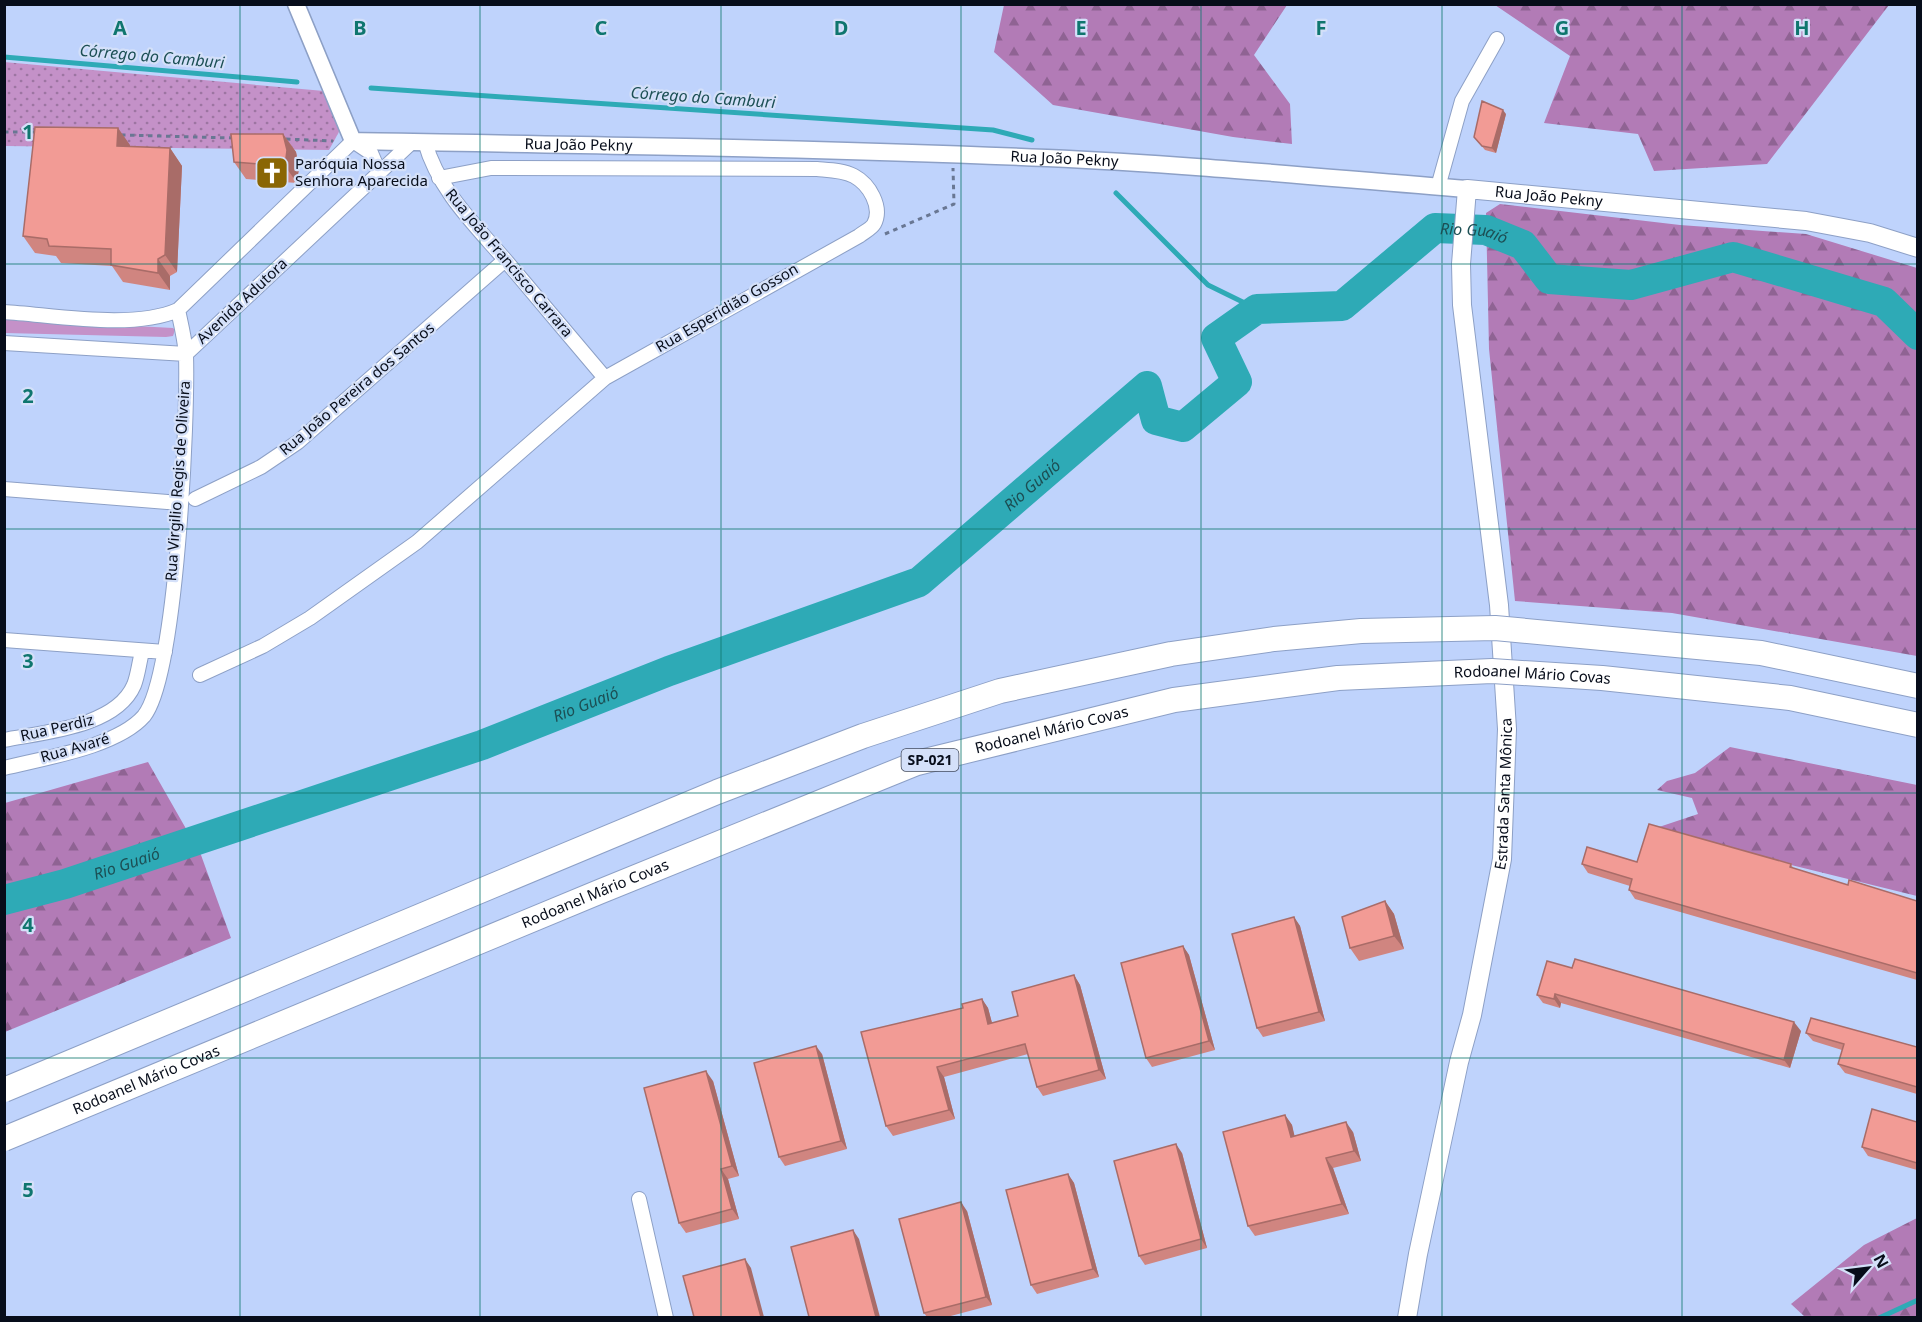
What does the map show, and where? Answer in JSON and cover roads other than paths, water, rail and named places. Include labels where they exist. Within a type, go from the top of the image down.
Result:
[{"type":"highway","points":[[4,1089],[717,792],[863,736],[1000,691],[1170,654],[1274,639],[1361,631],[1495,628],[1761,653],[1917,686]]},
{"type":"highway","name":"Rodoanel Mário Covas","points":[[4,1139],[652,870],[917,763],[1174,700],[1338,678],[1492,671],[1602,678],[1790,698],[1917,725]]},
{"type":"main road","name":"Rua João Pekny","points":[[1466,198],[1806,220],[1870,233],[1917,248]]},
{"type":"main road","name":"Estrada Santa Mônica","points":[[1407,1317],[1420,1243],[1459,1062],[1472,1015],[1502,859],[1507,729],[1499,605],[1462,306],[1461,264],[1466,198]]},
{"type":"street","points":[[296,4],[353,141],[371,153],[379,172]]},
{"type":"street","points":[[1438,187],[1462,101],[1497,39]]},
{"type":"street","points":[[4,312],[147,320],[178,310],[353,141]]},
{"type":"street","name":"Rua João Pekny","points":[[353,141],[661,146],[1181,165],[1438,187],[1466,198]]},
{"type":"street","name":"Avenida Adutora","points":[[4,343],[186,354],[379,172],[418,142]]},
{"type":"street","name":"Rua João Francisco Carrara","points":[[418,142],[439,178],[605,378]]},
{"type":"street","name":"Rua Esperidião Gosson","points":[[200,675],[262,646],[310,618],[417,542],[605,378],[859,236],[873,225],[877,216],[876,202],[868,188],[855,177],[843,172],[817,169],[491,168],[439,178]]},
{"type":"street","name":"Rua João Pereira dos Santos","points":[[195,499],[261,467],[298,442],[505,260]]},
{"type":"street","name":"Rua Virgilio Regis de Oliveira","points":[[165,652],[180,503],[186,354],[178,310]]},
{"type":"street","points":[[4,489],[180,503]]},
{"type":"street","points":[[4,640],[165,652]]},
{"type":"street","name":"Rua Perdiz","points":[[4,740],[104,717],[131,691],[142,652]]},
{"type":"street","name":"Rua Avaré","points":[[4,768],[115,737],[132,727],[144,715],[152,702],[165,652]]},
{"type":"street","points":[[639,1199],[666,1317]]},
{"type":"waterway","name":"Córrego do Camburi","points":[[4,57],[297,82]]},
{"type":"waterway","name":"Córrego do Camburi","points":[[371,88],[993,130],[1032,140]]},
{"type":"waterway","name":"Córrego do Camburi","points":[[1116,193],[1208,285],[1257,309]]},
{"type":"waterway","name":"Rio Guaió","points":[[4,900],[65,884],[482,745],[669,671],[919,582],[1147,386],[1156,420],[1183,427],[1237,382],[1216,338],[1257,309],[1342,306],[1435,228],[1486,230],[1523,245],[1549,279],[1631,285],[1733,257],[1884,302],[1918,335]]},
{"type":"waterway","points":[[1879,1318],[1918,1300]]},
{"type":"place","name":"Paróquia Nossa Senhora Aparecida","points":[[272,173]]}]
